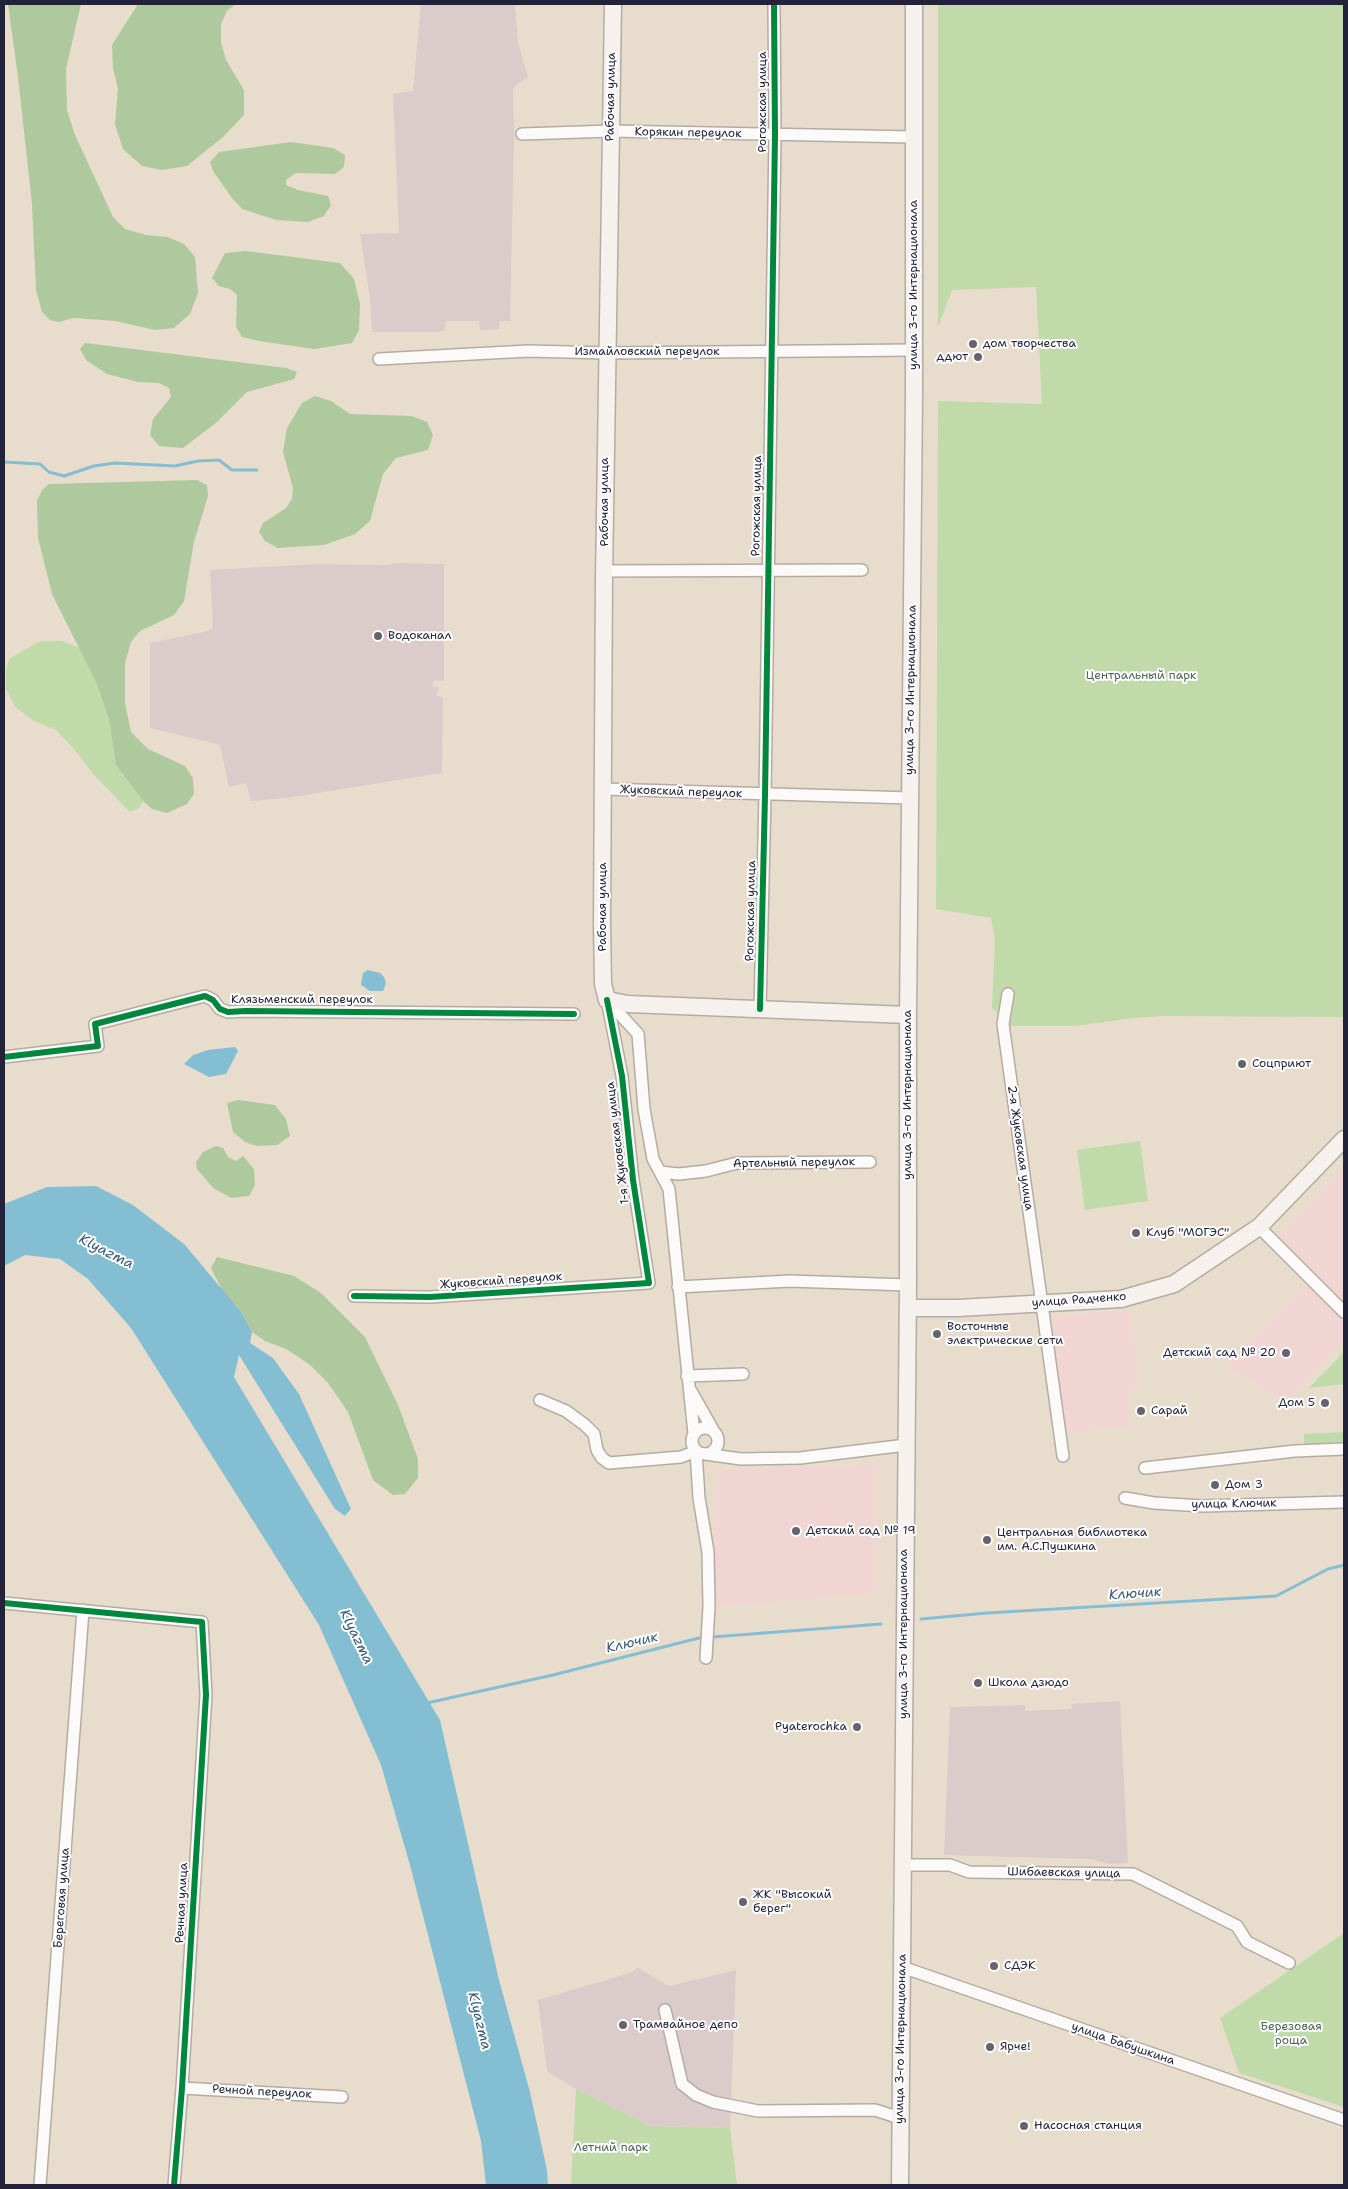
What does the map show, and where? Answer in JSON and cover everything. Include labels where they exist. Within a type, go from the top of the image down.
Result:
[{"type":"main road","name":"Рабочая улица","points":[[607,1000],[603,984],[604,570],[613,4]]},
{"type":"main road","name":"улица 3-го Интернационала","points":[[900,2185],[908,1308],[908,1015],[914,350],[914,4]]},
{"type":"main road","points":[[607,1000],[628,1004],[908,1015]]},
{"type":"main road","name":"улица Радченко","points":[[908,1308],[1121,1299],[1174,1284],[1259,1227],[1344,1139]]},
{"type":"street","name":"Рогожская улица","points":[[760,1009],[775,134],[774,4]]},
{"type":"street","name":"Корякин переулок","points":[[522,134],[611,131],[913,136]]},
{"type":"street","name":"Измайловский переулок","points":[[379,359],[528,351],[606,353],[914,350]]},
{"type":"street","points":[[604,570],[862,570]]},
{"type":"street","name":"Жуковский переулок","points":[[603,789],[910,798]]},
{"type":"street","name":"2-я Жуковская улица","points":[[1008,994],[1003,1024],[1063,1456]]},
{"type":"street","name":"Клязьменский переулок","points":[[4,1057],[98,1046],[96,1024],[205,996],[213,1000],[220,1009],[228,1012],[245,1010],[574,1014]]},
{"type":"street","points":[[607,1000],[638,1034],[644,1109],[653,1159],[669,1189],[687,1381],[694,1434],[692,1443],[701,1453],[730,1458],[800,1458],[906,1445]]},
{"type":"street","name":"1-я Жуковская улица","points":[[607,1000],[622,1076],[633,1180],[649,1283]]},
{"type":"street","name":"Артельный переулок","points":[[660,1172],[679,1174],[706,1171],[737,1162],[870,1162]]},
{"type":"street","points":[[1259,1227],[1344,1312]]},
{"type":"street","points":[[678,1287],[790,1281],[908,1285]]},
{"type":"street","name":"Жуковский переулок","points":[[354,1296],[430,1297],[649,1283]]},
{"type":"street","points":[[687,1381],[743,1374]]},
{"type":"street","points":[[687,1381],[716,1434],[718,1444],[730,1458]]},
{"type":"street","points":[[540,1400],[566,1412],[585,1425],[594,1434],[597,1450],[602,1458],[609,1463],[681,1457],[713,1452],[718,1444]]},
{"type":"street","points":[[694,1434],[701,1428],[713,1430]]},
{"type":"street","points":[[1145,1468],[1294,1451],[1344,1449]]},
{"type":"street","points":[[701,1453],[699,1498],[708,1552],[709,1606],[706,1658]]},
{"type":"street","name":"улица Ключик","points":[[1125,1498],[1154,1503],[1202,1506],[1344,1502]]},
{"type":"street","points":[[4,1603],[83,1610]]},
{"type":"street","name":"Речная улица","points":[[83,1610],[202,1622],[206,1695],[182,2088],[174,2185]]},
{"type":"street","name":"Береговая улица","points":[[40,2185],[83,1610]]},
{"type":"street","name":"Шибаевская улица","points":[[903,1865],[950,1865],[970,1872],[1133,1874],[1237,1926],[1247,1942],[1289,1963]]},
{"type":"street","name":"улица Бабушкина","points":[[902,1967],[1344,2120]]},
{"type":"street","points":[[665,2010],[682,2084],[696,2095],[713,2102],[758,2111],[875,2110],[900,2118]]},
{"type":"street","name":"Речной переулок","points":[[182,2088],[342,2097]]},
{"type":"shaded area","points":[[421,4],[515,4],[518,43],[528,77],[513,88],[514,139],[510,321],[500,321],[499,329],[480,330],[479,321],[446,321],[445,330],[440,332],[372,332],[370,298],[360,234],[399,233],[393,94],[413,91]]},
{"type":"shaded area","points":[[399,563],[444,564],[444,681],[433,680],[433,687],[438,687],[437,696],[443,697],[442,773],[286,798],[251,801],[246,783],[229,787],[220,745],[150,728],[150,643],[208,631],[213,628],[210,570],[317,564],[387,565]]},
{"type":"shaded area","points":[[1344,1167],[1344,1294],[1341,1297],[1278,1238]]},
{"type":"shaded area","name":"Детский сад № 20","points":[[1307,1283],[1344,1319],[1344,1340],[1286,1402],[1226,1365]]},
{"type":"shaded area","points":[[1130,1311],[1140,1381],[1127,1396],[1131,1428],[1067,1432],[1051,1316]]},
{"type":"shaded area","name":"Детский сад № 19","points":[[877,1465],[876,1593],[714,1607],[716,1469]]},
{"type":"shaded area","points":[[1120,1701],[1128,1863],[1109,1864],[1090,1859],[944,1855],[950,1707],[1025,1705],[1025,1711],[1072,1709],[1071,1704]]},
{"type":"shaded area","name":"Трамвайное депо","points":[[638,1968],[669,1986],[736,1970],[730,2128],[650,2126],[576,2089],[547,2071],[538,2000],[630,1973]]},
{"type":"green space","points":[[8,4],[81,4],[66,69],[67,110],[75,135],[113,217],[125,229],[146,235],[168,237],[184,244],[195,257],[198,293],[190,314],[174,328],[155,330],[115,321],[74,318],[59,322],[50,320],[42,312],[36,290],[32,204]]},
{"type":"green space","points":[[138,4],[236,4],[227,11],[221,24],[221,42],[226,60],[244,90],[244,115],[223,137],[187,166],[162,170],[142,166],[123,149],[115,124],[118,89],[113,68],[112,45]]},
{"type":"green space","name":"Центральный парк","points":[[938,4],[1344,4],[1344,1017],[1164,1016],[1132,1018],[1077,1026],[1009,1026],[992,1008],[995,939],[991,918],[936,909],[938,401],[1042,404],[1036,287],[952,290],[938,328]]},
{"type":"green space","points":[[291,142],[333,148],[345,155],[344,167],[335,174],[296,173],[286,180],[286,185],[298,190],[328,196],[331,205],[324,216],[308,222],[276,220],[242,209],[213,171],[210,162],[219,152]]},
{"type":"green space","points":[[246,251],[340,263],[354,279],[360,304],[359,330],[352,343],[314,349],[242,337],[236,327],[237,295],[230,289],[219,286],[212,278],[225,253]]},
{"type":"green space","points":[[85,343],[286,368],[297,372],[294,379],[247,392],[216,423],[183,448],[159,446],[150,435],[153,419],[171,397],[169,388],[159,383],[138,382],[107,374],[86,360],[80,349]]},
{"type":"green space","points":[[315,396],[331,401],[350,414],[412,416],[427,422],[433,435],[428,450],[396,458],[383,474],[370,521],[355,534],[324,545],[278,548],[265,541],[259,532],[263,523],[286,508],[292,499],[293,488],[283,452],[287,428],[302,403]]},
{"type":"green space","points":[[197,480],[207,485],[208,496],[194,542],[184,601],[174,615],[140,631],[131,642],[125,663],[125,703],[131,732],[148,749],[185,766],[193,778],[194,794],[187,804],[167,813],[152,809],[143,801],[116,765],[109,720],[97,684],[52,594],[38,538],[37,501],[42,490],[49,484]]},
{"type":"green space","points":[[40,641],[62,641],[80,648],[97,683],[109,720],[116,765],[143,801],[139,808],[130,812],[93,774],[75,750],[56,730],[34,721],[15,707],[6,689],[6,670],[9,659]]},
{"type":"green space","points":[[238,1100],[275,1105],[286,1119],[290,1136],[277,1145],[257,1146],[245,1142],[233,1132],[227,1103]]},
{"type":"green space","points":[[1140,1141],[1148,1201],[1085,1210],[1077,1150]]},
{"type":"green space","points":[[216,1146],[223,1148],[228,1157],[236,1161],[243,1156],[254,1169],[255,1185],[249,1196],[231,1198],[213,1188],[197,1169],[196,1162],[203,1152]]},
{"type":"green space","points":[[217,1257],[294,1276],[321,1293],[365,1337],[398,1405],[418,1459],[418,1478],[405,1494],[393,1495],[373,1480],[348,1412],[328,1383],[309,1364],[286,1349],[265,1341],[252,1332],[242,1313],[222,1290],[211,1268]]},
{"type":"green space","points":[[1344,1352],[1344,1384],[1309,1388]]},
{"type":"green space","points":[[1344,1432],[1344,1444],[1304,1447],[1304,1434]]},
{"type":"green space","name":"Березовая роща","points":[[1344,1933],[1344,2107],[1239,2073],[1220,2018]]},
{"type":"green space","name":"Летний парк","points":[[576,2089],[650,2126],[730,2128],[737,2185],[571,2185]]},
{"type":"water","points":[[368,970],[380,973],[384,977],[386,983],[383,991],[370,991],[361,985],[363,973]]},
{"type":"water","points":[[235,1047],[238,1051],[226,1074],[209,1077],[184,1064],[193,1055],[208,1050]]},
{"type":"water","name":"Klyazma","points":[[96,1186],[133,1205],[184,1244],[242,1313],[252,1332],[250,1343],[273,1358],[299,1394],[351,1509],[345,1516],[335,1509],[239,1355],[234,1377],[440,1720],[499,1980],[530,2092],[547,2170],[548,2185],[486,2185],[481,2141],[410,1865],[381,1765],[319,1625],[131,1328],[88,1279],[60,1259],[25,1255],[4,1266],[4,1204],[47,1187]]},
{"type":"waterway","points":[[4,462],[40,464],[49,472],[64,476],[94,466],[115,463],[175,466],[198,461],[219,460],[232,470],[257,470]]},
{"type":"waterway","name":"Ключик","points":[[921,1619],[987,1613],[1276,1596],[1328,1569],[1344,1565]]},
{"type":"waterway","name":"Ключик","points":[[427,1703],[553,1675],[699,1638],[881,1624]]},
{"type":"cycle path","points":[[760,1009],[775,135],[774,4]]},
{"type":"cycle path","points":[[4,1057],[98,1046],[95,1024],[205,996],[213,1000],[220,1009],[228,1012],[574,1014]]},
{"type":"cycle path","points":[[354,1296],[430,1297],[649,1283],[633,1180],[622,1076],[607,1000]]},
{"type":"cycle path","points":[[4,1603],[202,1622],[206,1695],[182,2088],[174,2185]]},
{"type":"place","name":"дом творчества","points":[[973,344]]},
{"type":"place","name":"ддют","points":[[978,357]]},
{"type":"place","name":"Водоканал","points":[[378,636]]},
{"type":"place","name":"Соцприют","points":[[1242,1064]]},
{"type":"place","name":"Клуб \"МОГЭС\"","points":[[1136,1233]]},
{"type":"place","name":"Восточные электрические сети","points":[[937,1334]]},
{"type":"place","name":"Детский сад № 20","points":[[1286,1353]]},
{"type":"place","name":"Дом 5","points":[[1325,1403]]},
{"type":"place","name":"Сарай","points":[[1141,1411]]},
{"type":"place","name":"Дом 3","points":[[1215,1485]]},
{"type":"place","name":"Детский сад № 19","points":[[796,1531]]},
{"type":"place","name":"Центральная библиотека им. А.С.Пушкина","points":[[987,1540]]},
{"type":"place","name":"Школа дзюдо","points":[[978,1683]]},
{"type":"place","name":"Pyaterochka","points":[[857,1727]]},
{"type":"place","name":"ЖК \"Высокий берег\"","points":[[743,1902]]},
{"type":"place","name":"СДЭК","points":[[994,1966]]},
{"type":"place","name":"Трамвайное депо","points":[[623,2025]]},
{"type":"place","name":"Ярче!","points":[[990,2047]]},
{"type":"place","name":"Насосная станция","points":[[1024,2126]]}]
